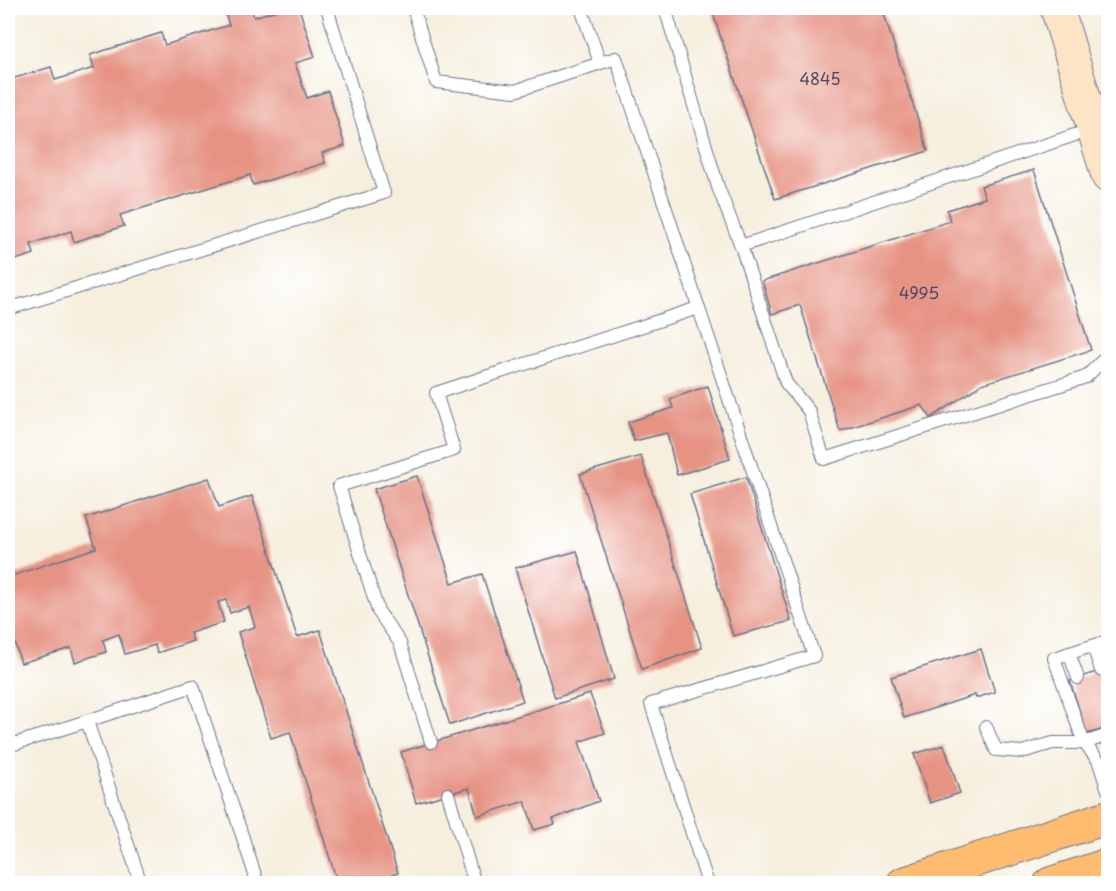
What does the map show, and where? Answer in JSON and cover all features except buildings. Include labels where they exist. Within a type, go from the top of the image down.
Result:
[{"type":"main road","points":[[903,884],[1108,817]]},
{"type":"main road","points":[[1050,884],[1107,871]]},
{"type":"street","points":[[1057,8],[1101,126],[1108,176]]},
{"type":"lane","points":[[8,309],[384,193],[327,8]]},
{"type":"lane","points":[[413,8],[436,82],[515,91],[616,58],[814,656],[651,704],[708,884]]},
{"type":"lane","points":[[581,8],[600,63]]},
{"type":"lane","points":[[665,8],[718,187],[741,246],[786,383],[809,411],[824,459],[1086,377],[1108,355]]},
{"type":"lane","points":[[741,246],[1101,126]]},
{"type":"lane","points":[[431,742],[400,643],[378,611],[339,486],[454,450],[436,393],[698,308]]},
{"type":"lane","points":[[1108,641],[1054,658],[1084,743],[1098,760],[1108,790]]},
{"type":"lane","points":[[1093,646],[1101,670]]},
{"type":"lane","points":[[1069,653],[1078,678]]},
{"type":"lane","points":[[8,746],[193,686],[258,884]]},
{"type":"lane","points":[[87,721],[141,884]]},
{"type":"lane","points":[[986,726],[996,750],[1022,752],[1053,743],[1084,743],[1102,735]]},
{"type":"lane","points":[[448,794],[475,882]]}]
